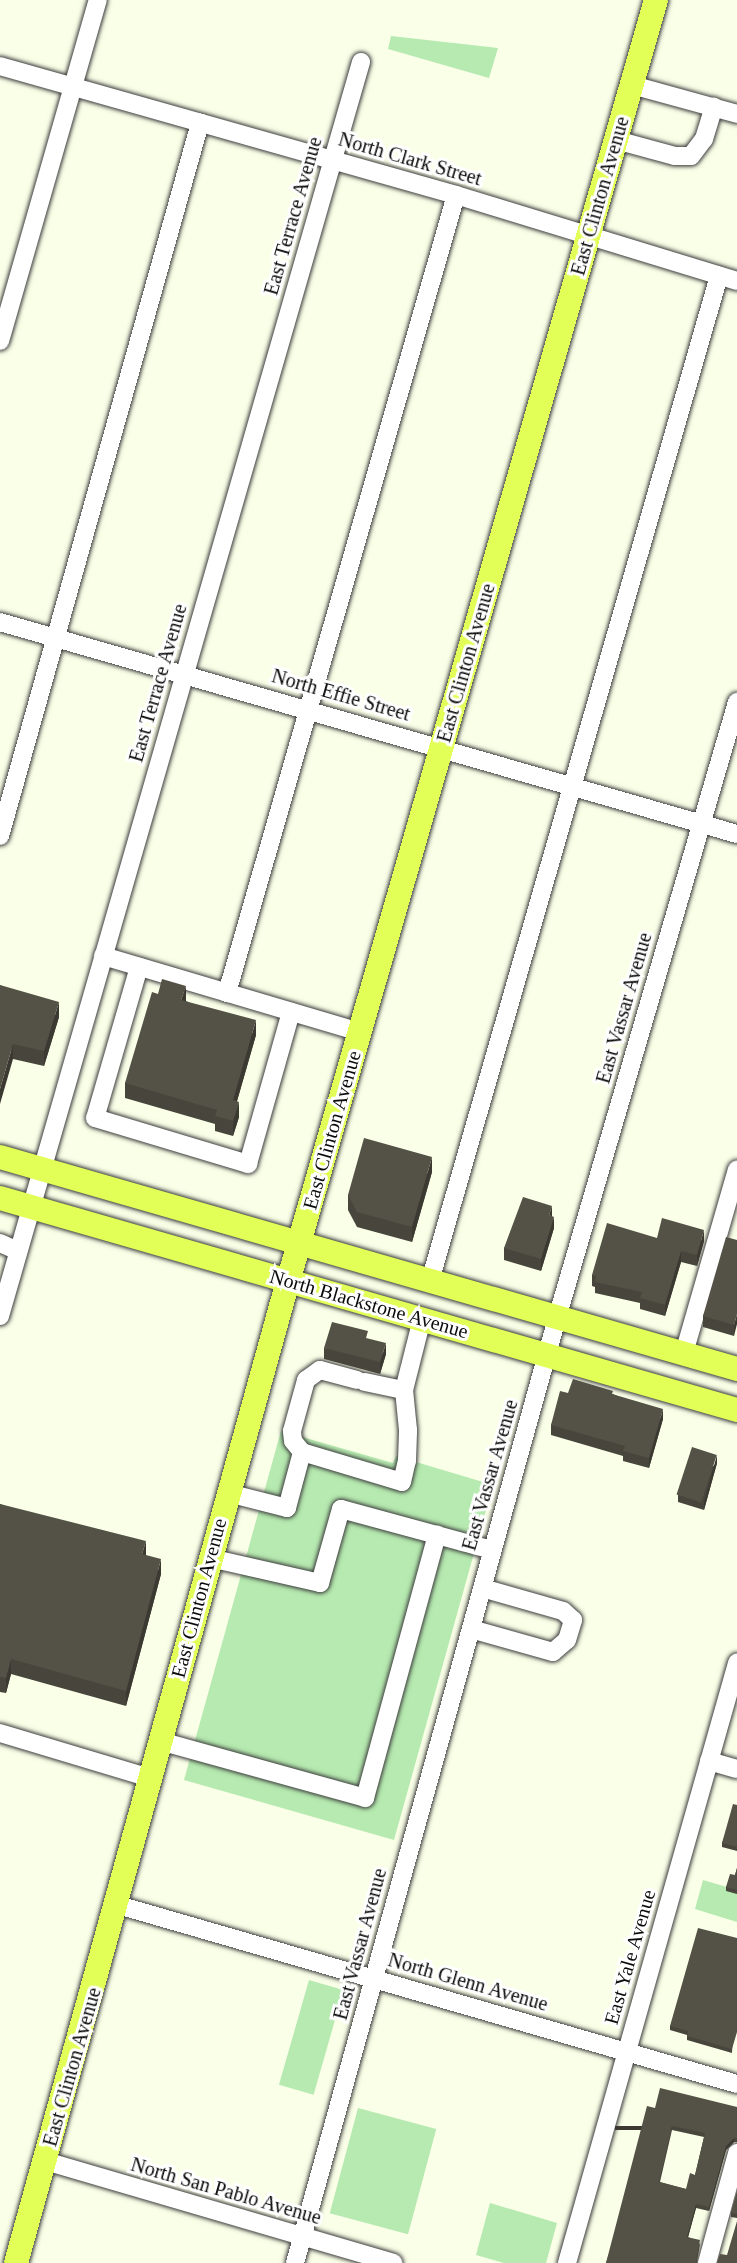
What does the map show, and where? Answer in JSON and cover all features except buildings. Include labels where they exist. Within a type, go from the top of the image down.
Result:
[{"type":"main road","name":"East Clinton Avenue","points":[[16,2263],[118,1905],[210,1557],[288,1281],[657,0]]},
{"type":"main road","name":"North Blackstone Avenue","points":[[0,1157],[737,1369]]},
{"type":"main road","name":"North Blackstone Avenue","points":[[0,1198],[737,1410]]},
{"type":"street","points":[[0,341],[98,0]]},
{"type":"street","name":"East Terrace Avenue","points":[[0,1316],[361,62]]},
{"type":"street","name":"North Clark Street","points":[[0,66],[456,195],[737,281]]},
{"type":"street","points":[[632,85],[737,114]]},
{"type":"street","points":[[616,140],[675,156],[691,156],[704,139],[714,107]]},
{"type":"street","points":[[0,837],[200,123]]},
{"type":"street","points":[[227,993],[456,195]]},
{"type":"street","points":[[430,1281],[719,276]]},
{"type":"street","name":"North Effie Street","points":[[0,622],[442,747],[737,834]]},
{"type":"street","name":"East Vassar Avenue","points":[[295,2263],[546,1356],[737,702]]},
{"type":"street","points":[[103,956],[360,1032]]},
{"type":"street","points":[[139,967],[95,1118],[248,1164],[291,1012]]},
{"type":"street","points":[[684,1353],[737,1169]]},
{"type":"street","points":[[0,1244],[18,1251]]},
{"type":"street","points":[[404,1390],[332,1372],[313,1372],[306,1380],[292,1431],[293,1441],[302,1452],[402,1482],[407,1461],[408,1430],[404,1390],[422,1318]]},
{"type":"street","points":[[228,1493],[286,1508],[302,1452]]},
{"type":"street","points":[[210,1557],[320,1583],[342,1509],[492,1550]]},
{"type":"street","points":[[160,1741],[365,1798],[438,1535]]},
{"type":"street","points":[[471,1629],[553,1652],[567,1640],[573,1620],[563,1611],[482,1588]]},
{"type":"street","name":"East Yale Avenue","points":[[567,2263],[737,1664]]},
{"type":"street","points":[[0,1733],[150,1778]]},
{"type":"street","points":[[709,1761],[737,1769]]},
{"type":"street","name":"North Glenn Avenue","points":[[118,1905],[737,2084]]},
{"type":"street","points":[[707,2263],[737,2153]]},
{"type":"street","name":"North San Pablo Avenue","points":[[45,2161],[393,2263]]},
{"type":"green space","points":[[391,36],[498,48],[489,78],[388,49]]},
{"type":"green space","points":[[281,1431],[393,1463],[396,1456],[493,1485],[394,1840],[184,1780]]},
{"type":"green space","points":[[703,1880],[737,1890],[737,1922],[695,1909]]},
{"type":"green space","points":[[309,1980],[344,1990],[314,2095],[279,2085]]},
{"type":"green space","points":[[358,2108],[436,2129],[408,2234],[330,2213]]},
{"type":"green space","points":[[490,2203],[557,2223],[546,2263],[504,2263],[476,2255]]}]
